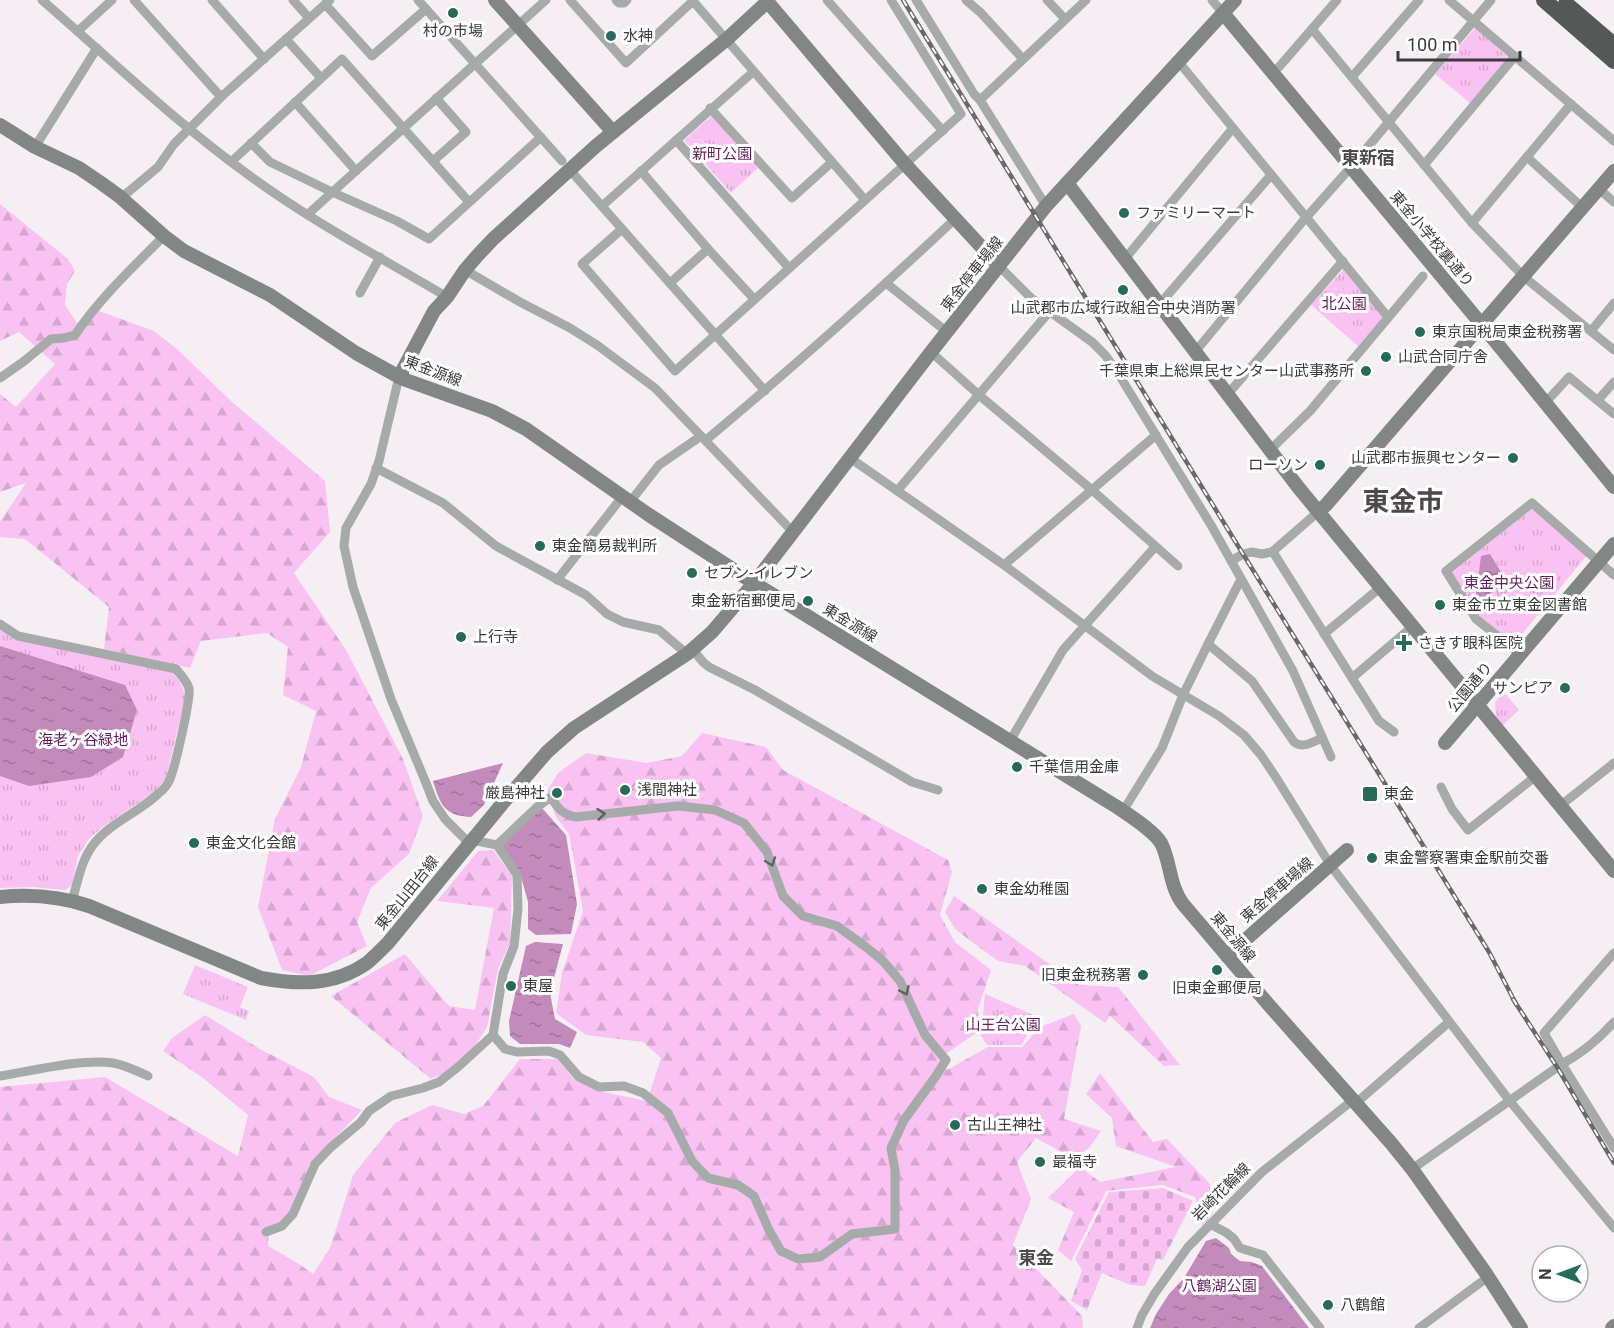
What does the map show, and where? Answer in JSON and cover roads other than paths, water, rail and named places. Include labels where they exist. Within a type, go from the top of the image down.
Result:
[{"type":"highway","points":[[1544,0],[1614,61]]},
{"type":"highway","points":[[1563,0],[1614,45]]},
{"type":"main road","points":[[495,0],[614,132]]},
{"type":"main road","points":[[399,377],[434,311],[447,297],[465,270],[493,239],[566,165],[614,132],[727,39],[768,0],[905,164],[999,267]]},
{"type":"main road","name":"東金停車場線","points":[[754,583],[1046,206],[1235,0]]},
{"type":"main road","name":"東金小学校裏通り","points":[[1223,13],[1614,487]]},
{"type":"main road","name":"東金源線","points":[[0,125],[35,147],[79,168],[121,198],[184,251],[270,296],[356,353],[399,377],[472,403],[514,422],[754,583],[1123,811],[1153,834],[1160,840],[1179,898],[1412,1169],[1521,1328]]},
{"type":"main road","points":[[1319,511],[1376,449],[1614,171]]},
{"type":"main road","points":[[1067,183],[1270,450],[1412,627],[1614,871]]},
{"type":"main road","name":"公園通り","points":[[1445,743],[1614,544]]},
{"type":"main road","name":"東金山田台線","points":[[0,897],[48,896],[72,901],[261,978],[284,983],[318,982],[340,977],[366,963],[388,943],[547,752],[574,728],[690,652],[712,632],[754,583]]},
{"type":"main road","name":"東金停車場線","points":[[1227,956],[1347,850]]},
{"type":"street","points":[[42,0],[231,162],[308,214],[447,297]]},
{"type":"street","points":[[78,31],[112,0]]},
{"type":"street","points":[[134,0],[221,97]]},
{"type":"street","points":[[212,0],[264,58]]},
{"type":"street","points":[[293,0],[309,18]]},
{"type":"street","points":[[418,0],[765,391]]},
{"type":"street","points":[[308,214],[546,0]]},
{"type":"street","points":[[570,0],[626,63],[693,1],[865,200]]},
{"type":"street","points":[[616,0],[619,3],[627,0]]},
{"type":"street","points":[[827,0],[943,131]]},
{"type":"street","points":[[622,229],[582,264],[675,371],[961,114],[891,0]]},
{"type":"street","points":[[916,0],[1046,206]]},
{"type":"street","points":[[966,0],[1023,59]]},
{"type":"street","points":[[1047,0],[1065,19]]},
{"type":"street","points":[[980,100],[1086,0]]},
{"type":"street","points":[[1212,0],[1223,13]]},
{"type":"street","points":[[1279,67],[1337,0]]},
{"type":"street","points":[[1352,77],[1419,0]]},
{"type":"street","points":[[1449,0],[1614,141]]},
{"type":"street","points":[[1195,352],[1491,0]]},
{"type":"street","points":[[121,198],[158,167],[174,144],[221,97],[328,2],[372,56],[426,9]]},
{"type":"street","points":[[1312,29],[1472,223],[1524,277],[1614,350]]},
{"type":"street","points":[[286,39],[321,78]]},
{"type":"street","points":[[35,147],[97,48]]},
{"type":"street","points":[[1424,165],[1515,56]]},
{"type":"street","points":[[231,162],[342,59],[470,202]]},
{"type":"street","points":[[1178,61],[1388,317]]},
{"type":"street","points":[[602,206],[753,72]]},
{"type":"street","points":[[433,161],[466,132],[436,98]]},
{"type":"street","points":[[295,102],[356,171]]},
{"type":"street","points":[[1472,223],[1571,104]]},
{"type":"street","points":[[711,108],[792,198],[832,162]]},
{"type":"street","points":[[1124,260],[1233,128]]},
{"type":"street","points":[[251,143],[270,162],[397,221],[429,239],[541,137]]},
{"type":"street","points":[[676,140],[789,268]]},
{"type":"street","points":[[1527,157],[1583,208]]},
{"type":"street","points":[[641,171],[754,299]]},
{"type":"street","points":[[1160,305],[1271,175]]},
{"type":"street","points":[[1599,189],[1614,202]]},
{"type":"street","points":[[557,580],[626,499],[659,465],[703,438],[765,391],[955,219]]},
{"type":"street","points":[[0,378],[51,339],[75,334],[129,271],[164,236]]},
{"type":"street","points":[[670,283],[708,249]]},
{"type":"street","points":[[360,293],[380,257]]},
{"type":"street","points":[[1227,395],[1343,261]]},
{"type":"street","points":[[999,267],[1031,298],[1076,330],[1105,355],[1116,370],[1242,579],[1293,671],[1330,757]]},
{"type":"street","points":[[465,270],[570,328],[655,388],[793,532]]},
{"type":"street","points":[[1270,450],[1310,411],[1423,276]]},
{"type":"street","points":[[886,283],[947,332]]},
{"type":"street","points":[[1591,331],[1614,303]]},
{"type":"street","points":[[897,491],[1049,312]]},
{"type":"street","points":[[931,352],[1178,567]]},
{"type":"street","points":[[266,1232],[282,1226],[293,1214],[315,1164],[361,1122],[369,1111],[391,1096],[439,1082],[493,1035],[502,974],[514,946],[518,909],[517,875],[497,845],[471,842],[445,819],[434,801],[391,699],[353,587],[344,546],[346,528],[371,484],[399,377]]},
{"type":"street","points":[[1545,403],[1569,377],[1614,414]]},
{"type":"street","points":[[1598,400],[1614,382]]},
{"type":"street","points":[[1004,565],[1156,435]]},
{"type":"street","points":[[850,458],[1004,565],[1152,676],[1219,716],[1244,735],[1277,778],[1330,866],[1509,1100],[1614,1228]]},
{"type":"street","points":[[376,468],[443,503],[496,546],[586,595],[607,614],[623,622],[659,630],[709,667],[772,699],[912,782],[938,790]]},
{"type":"street","points":[[1520,654],[1476,619],[1446,571],[1532,503],[1614,575]]},
{"type":"street","points":[[1231,561],[1251,552],[1262,554],[1273,552],[1319,511]]},
{"type":"street","points":[[1010,741],[1063,650],[1155,547]]},
{"type":"street","points":[[1273,552],[1379,721],[1394,732]]},
{"type":"street","points":[[1123,811],[1162,748],[1208,644],[1242,579]]},
{"type":"street","points":[[1324,634],[1381,587]]},
{"type":"street","points":[[0,624],[18,636],[176,669],[184,678],[189,690],[170,780],[158,794],[103,834],[93,845],[84,858],[72,901]]},
{"type":"street","points":[[1352,678],[1412,627]]},
{"type":"street","points":[[1208,644],[1252,681],[1294,742],[1299,746],[1304,746],[1322,738]]},
{"type":"street","points":[[1560,806],[1614,763]]},
{"type":"street","points":[[1441,787],[1452,809],[1468,830],[1536,776]]},
{"type":"street","points":[[493,1035],[505,1049],[517,1052],[549,1051],[560,1055],[579,1077],[599,1087],[624,1086],[643,1093],[668,1113],[692,1161],[708,1178],[738,1185],[754,1196],[780,1251],[798,1259],[820,1257],[852,1234],[895,1229],[895,1170],[891,1148],[904,1120],[946,1060],[926,1035],[900,981],[883,961],[837,926],[803,916],[783,896],[767,852],[744,823],[715,810],[678,806],[576,817],[565,815],[551,797],[537,807],[497,845]]},
{"type":"street","points":[[1614,953],[1544,1033],[1614,1149]]},
{"type":"street","name":"岩崎花輪線","points":[[1137,1328],[1155,1293],[1188,1247],[1262,1172],[1355,1102],[1449,1022]]},
{"type":"street","points":[[1412,1169],[1580,1053],[1614,1022]]},
{"type":"street","points":[[1605,1032],[1614,1039]]},
{"type":"street","points":[[0,1076],[81,1063],[112,1063],[126,1066],[148,1076]]},
{"type":"street","points":[[1210,1224],[1227,1233],[1240,1248],[1263,1255],[1320,1328]]},
{"type":"street","points":[[1419,1328],[1488,1277]]},
{"type":"water","points":[[1490,554],[1507,582],[1483,598],[1476,594],[1481,556]]},
{"type":"water","points":[[0,646],[125,685],[137,710],[123,757],[91,777],[29,786],[0,776]]},
{"type":"water","points":[[503,763],[484,805],[471,817],[455,814],[444,807],[433,781]]},
{"type":"water","points":[[542,808],[566,835],[577,904],[571,934],[536,935],[528,929],[528,902],[520,873],[501,845]]},
{"type":"water","points":[[535,942],[563,944],[550,993],[555,1019],[577,1032],[570,1048],[559,1044],[520,1044],[510,1036],[509,1021],[526,946]]},
{"type":"water","name":"八鶴湖公園","points":[[1216,1238],[1240,1261],[1262,1266],[1309,1328],[1150,1328],[1156,1314],[1169,1294],[1184,1278],[1206,1241]]},
{"type":"railway","points":[[903,0],[1489,952],[1516,1004]]},
{"type":"railway","points":[[1513,999],[1557,1067],[1614,1163]]},
{"type":"place","name":"村の市場","points":[[453,13]]},
{"type":"place","name":"水神","points":[[611,36]]},
{"type":"place","name":"ファミリーマート","points":[[1124,213]]},
{"type":"place","name":"山武郡市広域行政組合中央消防署","points":[[1123,290]]},
{"type":"place","name":"東京国税局東金税務署","points":[[1420,332]]},
{"type":"place","name":"山武合同庁舎","points":[[1386,357]]},
{"type":"place","name":"千葉県東上総県民センター山武事務所","points":[[1366,371]]},
{"type":"place","name":"山武郡市振興センター","points":[[1513,458]]},
{"type":"place","name":"ローソン","points":[[1320,465]]},
{"type":"place","name":"東金簡易裁判所","points":[[540,546]]},
{"type":"place","name":"セブン-イレブン","points":[[692,573]]},
{"type":"place","name":"東金新宿郵便局","points":[[808,601]]},
{"type":"place","name":"東金市立東金図書館","points":[[1440,605]]},
{"type":"place","name":"上行寺","points":[[461,637]]},
{"type":"place","name":"さきす眼科医院","points":[[1404,643]]},
{"type":"place","name":"サンピア","points":[[1565,688]]},
{"type":"place","name":"千葉信用金庫","points":[[1017,767]]},
{"type":"place","name":"浅間神社","points":[[625,790]]},
{"type":"place","name":"厳島神社","points":[[557,793]]},
{"type":"place","name":"東金","points":[[1370,794]]},
{"type":"place","name":"東金文化会館","points":[[194,843]]},
{"type":"place","name":"東金警察署東金駅前交番","points":[[1372,858]]},
{"type":"place","name":"東金幼稚園","points":[[982,889]]},
{"type":"place","name":"旧東金郵便局","points":[[1217,970]]},
{"type":"place","name":"旧東金税務署","points":[[1143,975]]},
{"type":"place","name":"東屋","points":[[511,986]]},
{"type":"place","name":"古山王神社","points":[[955,1125]]},
{"type":"place","name":"最福寺","points":[[1040,1162]]},
{"type":"place","name":"八鶴館","points":[[1328,1305]]},
{"type":"district","name":"東新宿","points":[[1368,158]]},
{"type":"district","name":"東金市","points":[[1403,502]]},
{"type":"district","name":"東金","points":[[1036,1258]]},
{"type":"park label","name":"新町公園","points":[[722,154]]},
{"type":"park label","name":"北公園","points":[[1344,304]]},
{"type":"park label","name":"東金中央公園","points":[[1509,583]]},
{"type":"park label","name":"海老ヶ谷緑地","points":[[83,740]]},
{"type":"park label","name":"山王台公園","points":[[1003,1025]]}]
